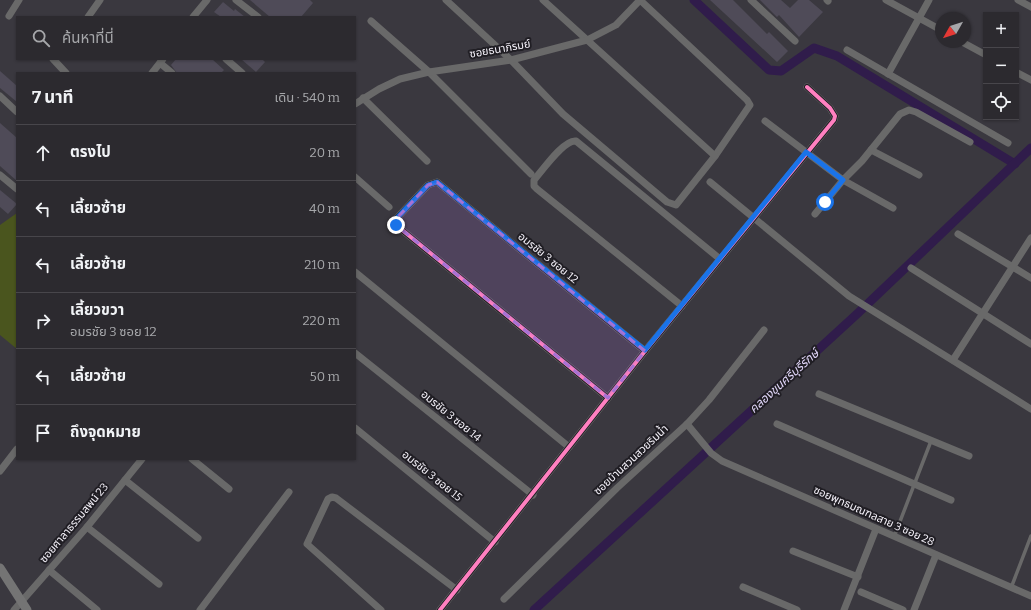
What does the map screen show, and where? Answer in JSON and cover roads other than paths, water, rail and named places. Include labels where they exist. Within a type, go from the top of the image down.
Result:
[{"type":"street","points":[[9,16],[20,0]]},
{"type":"street","points":[[89,16],[100,0]]},
{"type":"street","points":[[194,16],[207,0]]},
{"type":"street","points":[[236,0],[257,16]]},
{"type":"street","points":[[446,0],[511,60],[563,114],[670,204],[676,205],[715,156],[750,108],[749,102],[640,0]]},
{"type":"street","points":[[543,0],[715,156]]},
{"type":"street","name":"ซอยธนาภิรมย์","points":[[356,103],[362,98],[400,79],[429,72],[511,60],[587,40],[616,25],[640,0]]},
{"type":"street","points":[[751,0],[795,41]]},
{"type":"street","points":[[886,0],[935,27]]},
{"type":"street","points":[[888,74],[929,0]]},
{"type":"street","points":[[1018,0],[1031,7]]},
{"type":"street","points":[[371,21],[429,72],[531,174]]},
{"type":"street","points":[[971,47],[983,53]]},
{"type":"street","points":[[847,50],[1008,143]]},
{"type":"street","points":[[54,60],[65,72]]},
{"type":"street","points":[[227,60],[241,72]]},
{"type":"street","points":[[153,72],[162,61],[171,72]]},
{"type":"street","points":[[1019,74],[1031,80]]},
{"type":"street","points":[[440,610],[533,495],[569,446],[645,350],[835,116],[830,108],[807,87]]},
{"type":"street","points":[[0,96],[16,111]]},
{"type":"street","points":[[362,98],[428,161]]},
{"type":"street","points":[[815,214],[843,180],[871,150],[900,114],[909,110],[970,142]]},
{"type":"street","points":[[765,120],[843,180],[893,208]]},
{"type":"street","points":[[682,306],[537,189],[534,186],[534,180],[565,145],[572,140],[576,141],[720,258]]},
{"type":"street","points":[[871,150],[918,176]]},
{"type":"street","points":[[0,175],[16,188]]},
{"type":"street","points":[[356,178],[389,208]]},
{"type":"street","name":"อมรชัย 3 ซอย 12","points":[[608,398],[396,225],[397,218],[428,185],[437,182],[645,350]]},
{"type":"street","points":[[710,182],[849,296],[878,312],[1031,409]]},
{"type":"street","points":[[958,234],[1031,278]]},
{"type":"street","points":[[953,360],[1031,238]]},
{"type":"street","points":[[911,268],[1031,344]]},
{"type":"street","points":[[356,273],[569,446]]},
{"type":"street","name":"ซอยบ้านสวนสวยริมน้ำ","points":[[504,599],[617,488],[687,424],[709,400],[764,330]]},
{"type":"street","name":"อมรชัย 3 ซอย 14","points":[[356,354],[533,495]]},
{"type":"street","points":[[819,394],[969,456]]},
{"type":"street","name":"ซอยพุทธมณฑลสาย 3 ซอย 28","points":[[687,424],[711,453],[722,461],[1031,596]]},
{"type":"street","points":[[777,424],[951,500]]},
{"type":"street","name":"อมรชัย 3 ซอย 15","points":[[356,429],[495,542]]},
{"type":"street","points":[[0,471],[16,450]]},
{"type":"street","name":"ซอยศาลาธรรมสพน์ 23","points":[[14,610],[87,527],[141,460]]},
{"type":"street","points":[[193,460],[229,489]]},
{"type":"street","points":[[125,480],[198,538]]},
{"type":"street","points":[[200,610],[289,492]]},
{"type":"street","points":[[381,610],[307,544],[328,499],[332,497],[336,498],[456,590]]},
{"type":"street","points":[[87,527],[159,584]]},
{"type":"street","points":[[844,610],[876,529]]},
{"type":"street","points":[[793,551],[858,577]]},
{"type":"street","points":[[914,610],[936,555]]},
{"type":"street","points":[[0,568],[27,610]]},
{"type":"street","points":[[49,570],[97,610]]},
{"type":"street","points":[[743,587],[797,610]]},
{"type":"street","points":[[861,592],[903,610]]},
{"type":"lane","points":[[894,537],[931,441]]},
{"type":"lane","points":[[1011,588],[1031,536]]},
{"type":"waterway","points":[[694,0],[769,70],[781,71],[814,48],[837,56],[1015,164]]},
{"type":"waterway","name":"คลองขุนศรีบุรีรักษ์","points":[[534,610],[857,314],[1031,148]]}]
